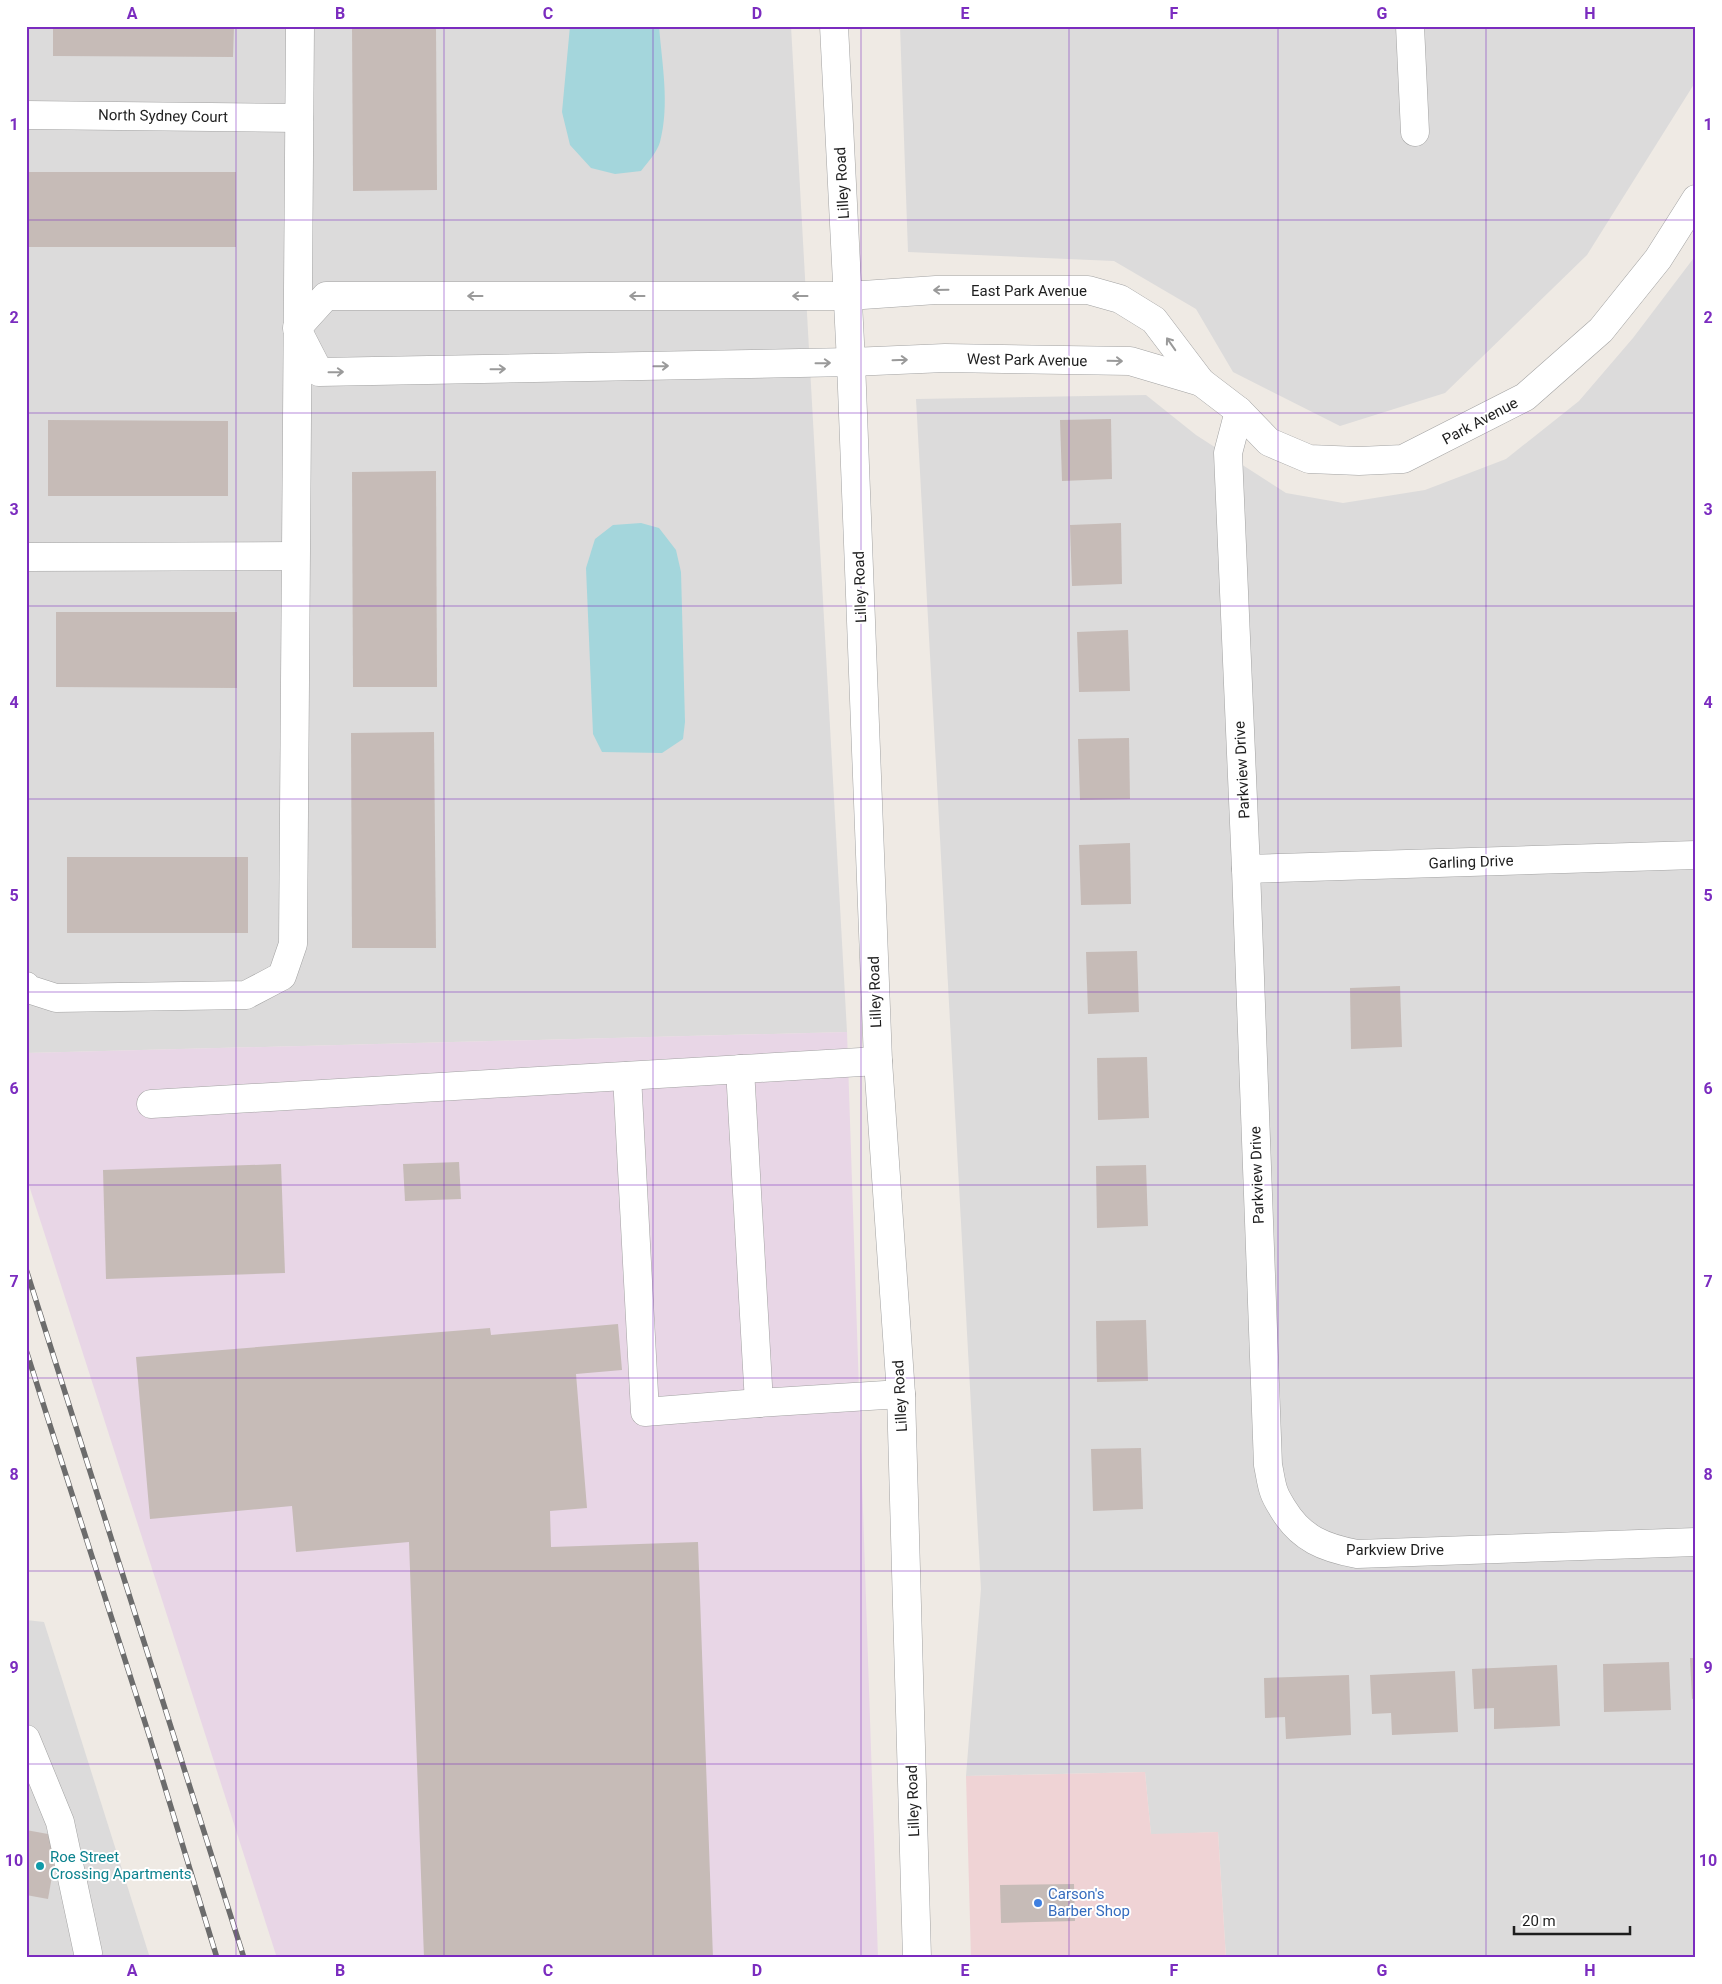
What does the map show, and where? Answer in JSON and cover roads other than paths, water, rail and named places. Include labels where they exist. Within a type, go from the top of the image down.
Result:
[{"type":"street","points":[[26,986],[28,989],[56,998],[246,996],[282,976],[293,944],[300,26]]},
{"type":"street","name":"Lilley Road","points":[[834,26],[851,362],[878,1062],[901,1394],[917,1958]]},
{"type":"street","points":[[1410,26],[1415,132]]},
{"type":"street","name":"North Sydney Court","points":[[26,115],[299,118]]},
{"type":"street","name":"Park Avenue","points":[[1201,382],[1239,411],[1269,442],[1309,459],[1359,461],[1403,459],[1525,397],[1601,330],[1658,259],[1696,199]]},
{"type":"street","name":"East Park Avenue","points":[[297,328],[326,296],[848,296],[936,290],[1088,290],[1120,299],[1154,320],[1201,382]]},
{"type":"street","name":"West Park Avenue","points":[[297,328],[319,372],[851,362],[945,358],[1130,361],[1201,382]]},
{"type":"street","name":"Parkview Drive","points":[[1239,411],[1228,453],[1246,868],[1268,1466],[1274,1494],[1300,1532],[1334,1550],[1357,1554],[1696,1542]]},
{"type":"street","points":[[26,557],[295,556]]},
{"type":"street","name":"Garling Drive","points":[[1246,868],[1696,855]]},
{"type":"street","points":[[151,1104],[878,1062]]},
{"type":"street","points":[[740,1069],[758,1403]]},
{"type":"street","points":[[628,1076],[645,1412],[901,1394]]},
{"type":"street","points":[[26,1739],[60,1822],[88,1953]]},
{"type":"water","points":[[570,26],[659,26],[665,99],[663,128],[657,149],[641,171],[615,174],[591,168],[570,145],[562,112]]},
{"type":"water","points":[[641,523],[659,528],[676,550],[681,572],[685,722],[683,739],[662,753],[602,752],[593,734],[586,568],[595,539],[613,525]]},
{"type":"railway","points":[[26,1269],[244,1958]]},
{"type":"railway","points":[[26,1350],[149,1735],[217,1958]]},
{"type":"place","name":"Roe Street Crossing Apartments","points":[[40,1866]]},
{"type":"place","name":"Carson's Barber Shop","points":[[1038,1903]]}]
